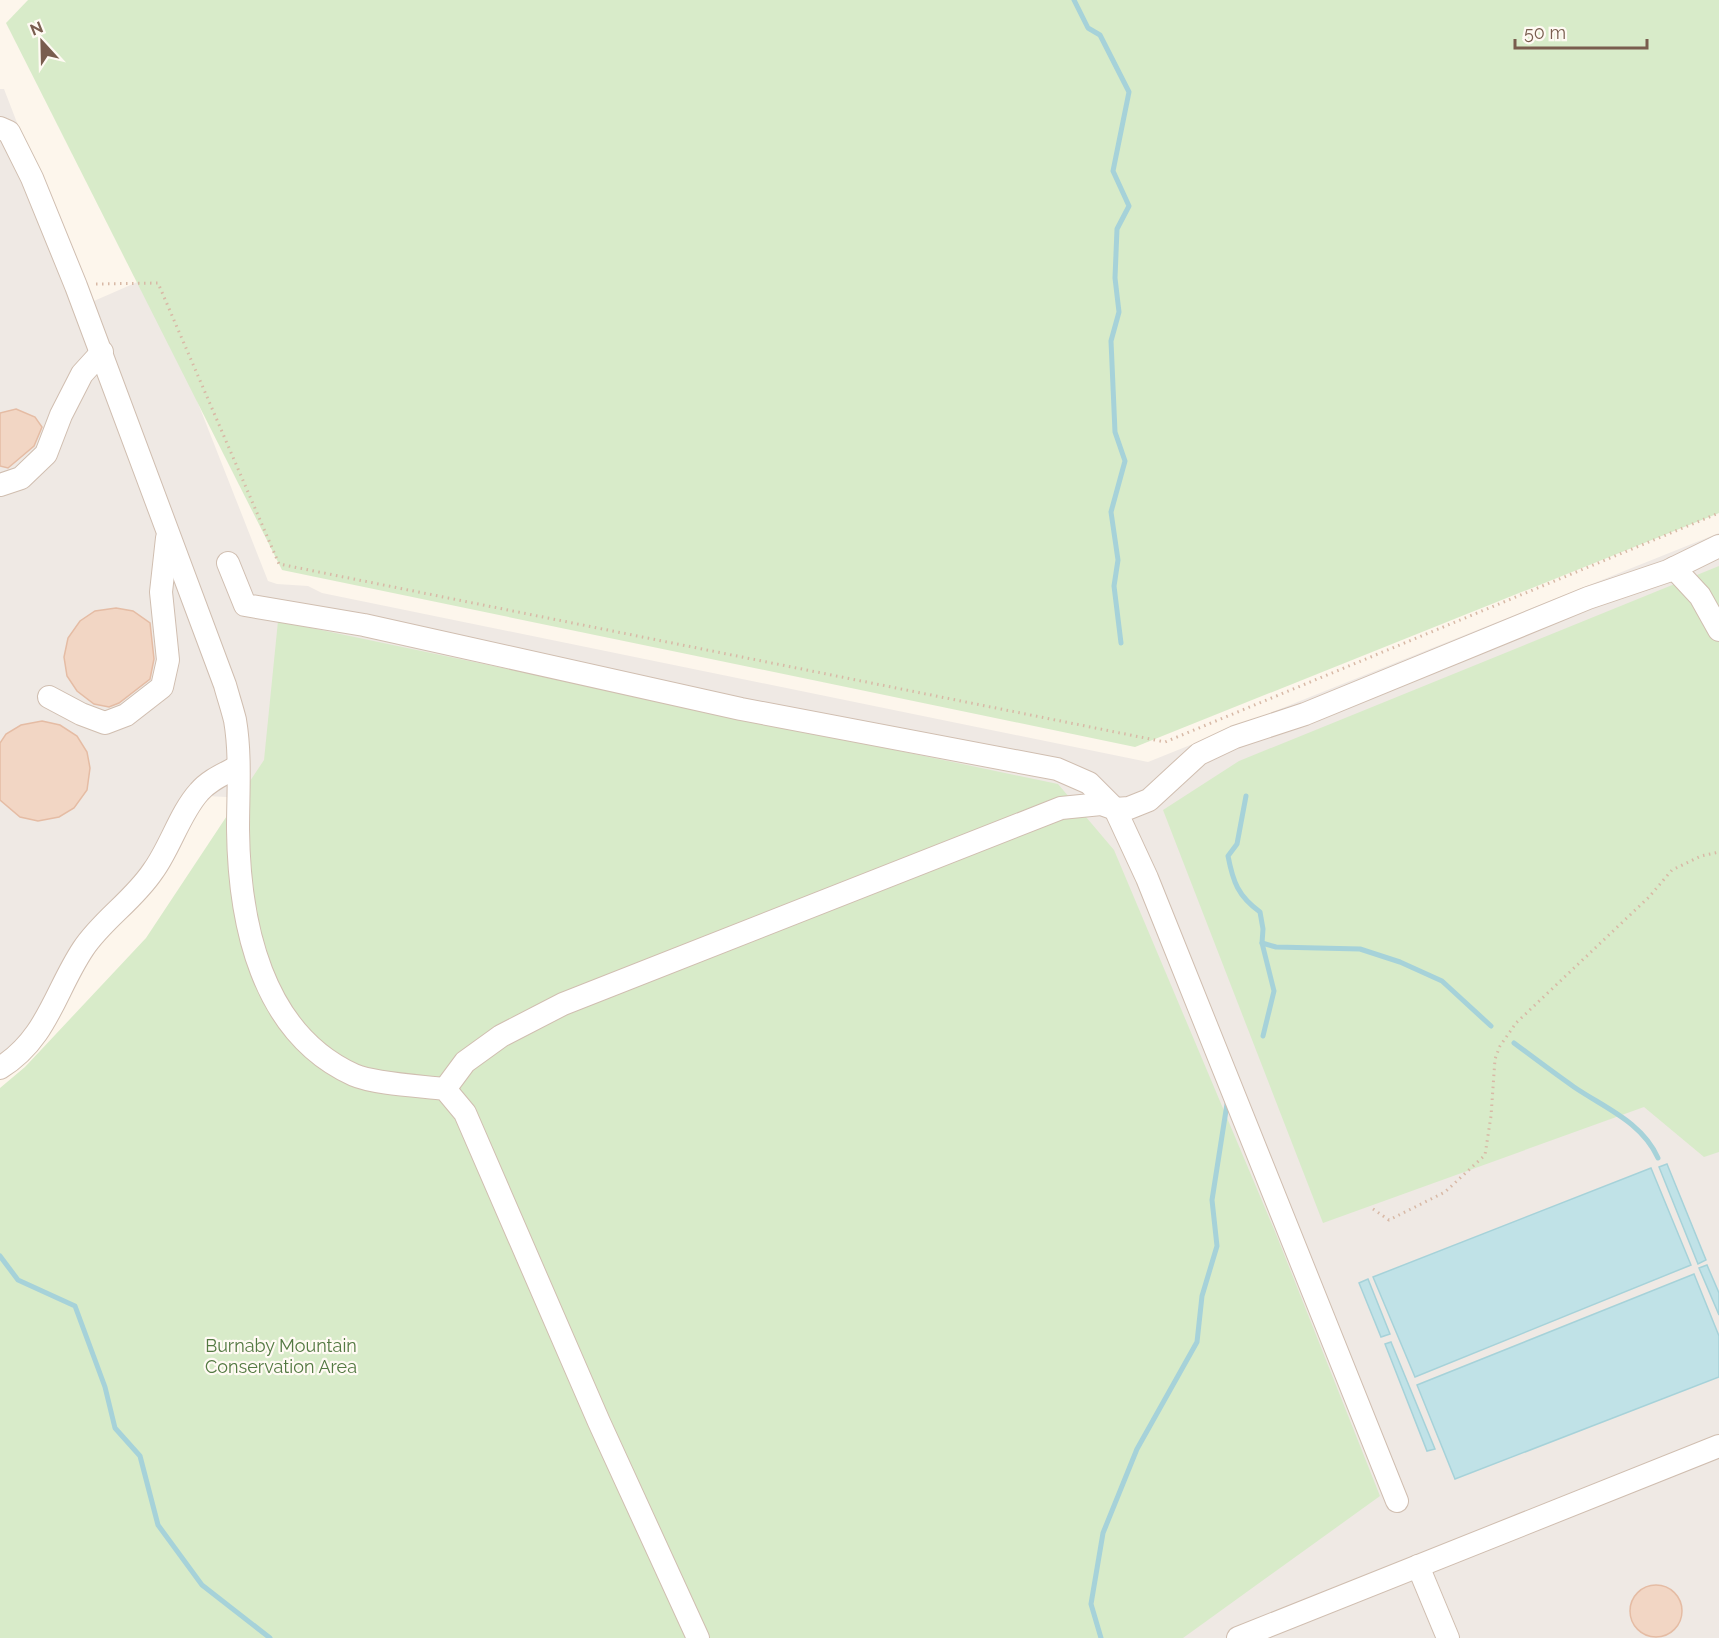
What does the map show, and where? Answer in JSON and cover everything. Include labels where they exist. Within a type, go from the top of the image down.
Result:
[{"type":"lane","points":[[0,128],[9,132],[32,178],[102,352],[225,685],[235,721],[238,832],[250,936],[256,961],[276,1004],[308,1043],[356,1076],[444,1089],[465,1113],[599,1422],[698,1638]]},
{"type":"lane","points":[[0,485],[21,478],[46,454],[61,415],[82,374],[102,352]]},
{"type":"lane","points":[[49,697],[81,714],[105,723],[126,714],[162,687],[168,660],[161,592],[168,533]]},
{"type":"lane","points":[[444,1089],[465,1062],[501,1036],[563,1004],[1061,808],[1101,804],[1115,809],[1129,808],[1149,800],[1199,754],[1235,737],[1305,714],[1588,598],[1674,568],[1719,546]]},
{"type":"lane","points":[[228,563],[245,605],[364,625],[741,709],[1057,769],[1089,783],[1115,809],[1165,921],[1396,1501]]},
{"type":"lane","points":[[1674,568],[1700,596],[1719,630]]},
{"type":"lane","points":[[0,1068],[22,1051],[38,1032],[56,1005],[83,949],[153,871],[198,792],[215,778],[237,767]]},
{"type":"lane","points":[[1238,1638],[1719,1446]]},
{"type":"lane","points":[[1418,1566],[1448,1638]]},
{"type":"path","points":[[90,284],[158,283],[279,564],[1165,742],[1719,513]]},
{"type":"path","points":[[1373,1209],[1389,1220],[1445,1192],[1485,1155],[1491,1116],[1495,1059],[1500,1046],[1516,1023],[1649,897],[1672,870],[1701,856],[1719,852]]},
{"type":"shaded area","points":[[0,89],[4,89],[87,304],[142,280],[170,332],[268,581],[277,584],[308,586],[322,593],[1148,762],[1719,533],[1719,1638],[693,1638],[226,829],[227,797],[205,796],[0,1077]]},
{"type":"green space","points":[[28,0],[1719,0],[1719,513],[1135,747],[282,570],[6,23]]},
{"type":"green space","points":[[1719,566],[1719,1152],[1704,1157],[1644,1107],[1323,1223],[1163,810],[1239,761]]},
{"type":"green space","name":"Burnaby Mountain Conservation Area","points":[[278,621],[1058,784],[1114,850],[1276,1234],[1380,1496],[1183,1638],[0,1638],[0,1088],[25,1067],[146,938],[264,760]]},
{"type":"water","points":[[1667,1164],[1706,1260],[1698,1264],[1659,1167]]},
{"type":"water","points":[[1651,1168],[1691,1265],[1415,1377],[1373,1277]]},
{"type":"water","points":[[1707,1265],[1719,1293],[1719,1315],[1699,1268]]},
{"type":"water","points":[[1694,1274],[1719,1336],[1719,1377],[1455,1479],[1417,1385]]},
{"type":"water","points":[[1368,1279],[1390,1334],[1381,1337],[1359,1283]]},
{"type":"water","points":[[1391,1342],[1435,1449],[1427,1451],[1385,1344]]},
{"type":"building","points":[[16,409],[35,417],[42,427],[34,446],[8,468],[0,466],[0,413]]},
{"type":"building","points":[[116,608],[133,611],[150,623],[154,659],[150,679],[119,703],[109,707],[94,704],[77,691],[67,676],[64,657],[68,638],[80,621],[95,611]]},
{"type":"building","points":[[42,721],[60,725],[77,736],[87,752],[90,768],[87,790],[74,808],[59,817],[38,821],[20,817],[0,800],[0,743],[6,734],[21,725]]},
{"type":"building","points":[[1656,1585],[1666,1587],[1674,1593],[1680,1601],[1682,1611],[1680,1621],[1674,1629],[1666,1635],[1656,1637],[1646,1635],[1638,1629],[1632,1621],[1630,1611],[1632,1601],[1638,1593],[1646,1587]]},
{"type":"waterway","points":[[1074,0],[1088,28],[1100,35],[1129,92],[1113,171],[1129,206],[1117,229],[1115,278],[1119,312],[1111,341],[1115,432],[1125,461],[1111,512],[1118,560],[1114,586],[1121,643]]},
{"type":"waterway","points":[[1246,796],[1237,844],[1228,856],[1238,888],[1246,900],[1260,912],[1263,929],[1262,943],[1274,991],[1263,1036]]},
{"type":"waterway","points":[[1262,943],[1276,947],[1360,949],[1400,962],[1442,981],[1491,1026]]},
{"type":"waterway","points":[[1514,1043],[1574,1087],[1633,1125],[1651,1145],[1658,1158]]},
{"type":"waterway","points":[[1101,1638],[1091,1604],[1103,1533],[1137,1449],[1197,1342],[1202,1296],[1217,1246],[1212,1200],[1227,1104]]},
{"type":"waterway","points":[[0,1256],[18,1280],[75,1306],[105,1387],[115,1428],[140,1456],[158,1525],[202,1585],[270,1638]]}]
